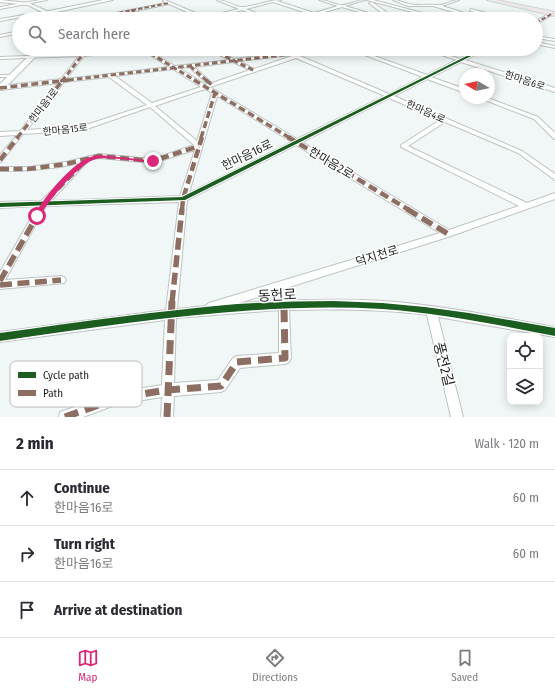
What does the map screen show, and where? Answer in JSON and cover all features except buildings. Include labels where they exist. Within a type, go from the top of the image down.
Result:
[{"type":"main road","points":[[55,12],[66,8],[111,0]]},
{"type":"main road","points":[[490,0],[555,13]]},
{"type":"main road","points":[[498,0],[555,13]]},
{"type":"main road","points":[[0,88],[31,57]]},
{"type":"street","points":[[0,8],[45,0]]},
{"type":"street","points":[[163,0],[193,12]]},
{"type":"street","points":[[219,0],[250,12]]},
{"type":"street","points":[[230,12],[278,0]]},
{"type":"street","points":[[320,0],[362,12]]},
{"type":"street","points":[[321,12],[363,0]]},
{"type":"street","points":[[368,0],[416,12]]},
{"type":"street","points":[[368,0],[384,12]]},
{"type":"street","points":[[395,0],[408,5],[438,6],[458,12]]},
{"type":"street","points":[[425,0],[477,12]]},
{"type":"street","points":[[423,12],[458,0]]},
{"type":"street","points":[[0,1],[26,3],[45,12]]},
{"type":"street","points":[[272,1],[308,12]]},
{"type":"street","points":[[122,12],[169,2]]},
{"type":"street","points":[[131,10],[135,12]]},
{"type":"street","points":[[543,19],[555,13]]},
{"type":"street","points":[[0,20],[12,19]]},
{"type":"street","points":[[0,36],[12,33]]},
{"type":"street","points":[[543,38],[555,40]]},
{"type":"street","points":[[543,44],[555,47]]},
{"type":"street","points":[[0,58],[56,56]]},
{"type":"street","name":"한마음1로","points":[[0,160],[81,56]]},
{"type":"street","name":"한마음2로","points":[[154,56],[209,86],[215,92],[448,234]]},
{"type":"street","points":[[224,56],[255,71]]},
{"type":"street","name":"한마음4로","points":[[174,68],[275,56]]},
{"type":"street","name":"한마음4로","points":[[298,56],[520,152],[555,178]]},
{"type":"street","name":"한마음15로","points":[[0,134],[84,128],[298,56]]},
{"type":"street","points":[[370,56],[459,90]]},
{"type":"street","name":"한마음6로","points":[[448,56],[555,90]]},
{"type":"street","name":"한마음16로","points":[[0,205],[183,199],[469,56]]},
{"type":"street","points":[[190,66],[209,86]]},
{"type":"street","points":[[0,88],[174,68]]},
{"type":"street","points":[[110,75],[152,106],[199,146]]},
{"type":"street","points":[[0,76],[12,76]]},
{"type":"street","points":[[167,417],[171,314],[183,199],[215,92]]},
{"type":"street","points":[[495,103],[538,119],[555,137]]},
{"type":"street","points":[[444,119],[403,146],[526,206]]},
{"type":"street","points":[[0,169],[28,169],[86,160],[99,156],[153,161],[199,146]]},
{"type":"street","points":[[0,281],[44,203],[86,160]]},
{"type":"street","name":"덕지천로","points":[[198,311],[448,234],[555,196]]},
{"type":"street","points":[[0,285],[61,280]]},
{"type":"street","name":"동헌로","points":[[0,337],[198,311],[318,305],[381,306],[431,310],[553,334]]},
{"type":"street","points":[[142,394],[167,390],[221,386],[237,362],[285,358],[284,307]]},
{"type":"street","name":"풍전2길","points":[[431,310],[457,417]]},
{"type":"street","points":[[65,417],[93,407]]},
{"type":"marked path","points":[[123,12],[169,3]]},
{"type":"marked path","points":[[131,10],[135,12]]},
{"type":"marked path","points":[[543,19],[553,13]]},
{"type":"marked path","points":[[0,160],[82,56]]},
{"type":"marked path","points":[[155,56],[448,234]]},
{"type":"marked path","points":[[224,56],[255,71]]},
{"type":"marked path","points":[[0,88],[274,56]]},
{"type":"marked path","points":[[190,66],[212,85]]},
{"type":"marked path","points":[[167,417],[171,314],[183,199],[215,93]]},
{"type":"marked path","points":[[0,169],[28,169],[66,164],[99,156],[153,161],[199,146]]},
{"type":"marked path","points":[[0,281],[44,203],[86,160]]},
{"type":"marked path","points":[[0,285],[61,280]]},
{"type":"marked path","points":[[142,394],[167,390],[221,386],[237,362],[285,358],[284,307]]},
{"type":"marked path","points":[[65,417],[93,407]]},
{"type":"cycle path","points":[[0,205],[183,199],[469,56]]},
{"type":"cycle path","points":[[0,337],[190,312],[286,305],[334,304],[425,310],[555,332]]},
{"type":"route","points":[[37,216],[44,203],[86,160],[99,156],[113,159],[135,158],[153,161]]}]
